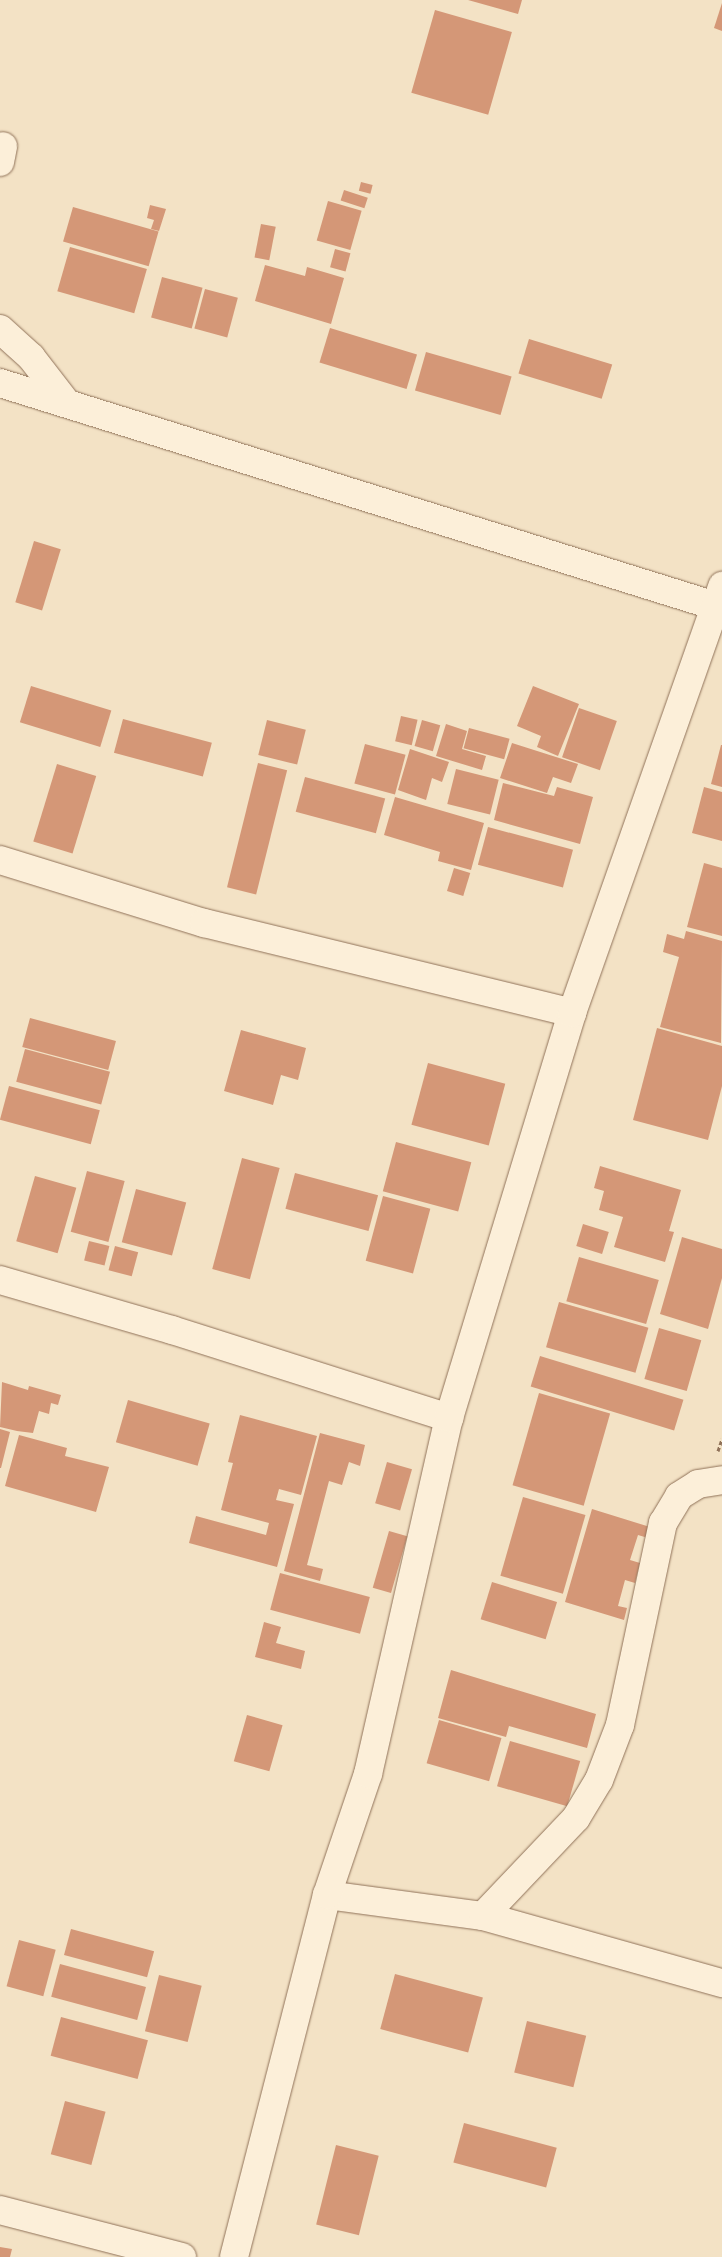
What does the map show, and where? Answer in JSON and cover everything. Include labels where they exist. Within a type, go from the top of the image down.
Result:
[{"type":"street","points":[[0,329],[31,357],[65,401]]},
{"type":"street","points":[[0,382],[720,600],[572,1013],[449,1418],[368,1774],[327,1895],[234,2257]]},
{"type":"street","points":[[0,860],[204,923],[572,1013]]},
{"type":"street","points":[[0,1280],[172,1330],[449,1418]]},
{"type":"street","points":[[483,1916],[576,1818],[599,1780],[620,1724],[662,1524],[679,1496],[698,1484],[722,1480]]},
{"type":"street","points":[[327,1895],[483,1916],[722,1983]]},
{"type":"street","points":[[0,2210],[182,2257]]},
{"type":"building","points":[[468,0],[522,0],[518,14]]},
{"type":"building","points":[[722,3],[722,31],[714,28]]},
{"type":"building","points":[[435,10],[512,32],[488,115],[411,93]]},
{"type":"building","points":[[361,182],[373,185],[370,194],[359,191]]},
{"type":"building","points":[[344,190],[368,198],[364,208],[341,200]]},
{"type":"building","points":[[328,201],[362,211],[350,250],[317,240]]},
{"type":"building","points":[[150,205],[166,209],[159,231],[151,229],[154,220],[147,218]]},
{"type":"building","points":[[73,207],[159,232],[149,266],[63,242]]},
{"type":"building","points":[[261,224],[276,227],[269,260],[255,257]]},
{"type":"building","points":[[70,247],[147,269],[134,313],[57,291]]},
{"type":"building","points":[[335,249],[350,253],[346,271],[330,267]]},
{"type":"building","points":[[265,265],[305,276],[307,267],[344,278],[331,324],[255,301]]},
{"type":"building","points":[[162,277],[203,288],[192,328],[151,318]]},
{"type":"building","points":[[205,289],[238,298],[227,337],[194,329]]},
{"type":"building","points":[[330,328],[417,355],[406,389],[319,362]]},
{"type":"building","points":[[529,339],[612,364],[602,399],[518,373]]},
{"type":"building","points":[[426,352],[512,377],[501,415],[415,390]]},
{"type":"building","points":[[34,541],[61,549],[42,610],[15,602]]},
{"type":"building","points":[[31,686],[111,711],[100,747],[20,722]]},
{"type":"building","points":[[533,686],[579,704],[558,756],[537,747],[541,736],[517,726]]},
{"type":"building","points":[[579,708],[617,721],[600,770],[562,757]]},
{"type":"building","points":[[401,716],[418,720],[412,745],[395,741]]},
{"type":"building","points":[[123,719],[212,743],[203,777],[114,753]]},
{"type":"building","points":[[267,720],[306,730],[297,765],[258,755]]},
{"type":"building","points":[[422,720],[440,725],[433,751],[415,746]]},
{"type":"building","points":[[446,724],[467,731],[462,749],[486,756],[482,770],[436,756]]},
{"type":"building","points":[[469,728],[510,739],[504,759],[464,748]]},
{"type":"building","points":[[512,743],[578,764],[571,783],[553,777],[547,793],[500,778]]},
{"type":"building","points":[[365,744],[406,755],[395,794],[354,784]]},
{"type":"building","points":[[722,745],[722,787],[711,784]]},
{"type":"building","points":[[410,749],[449,762],[442,782],[432,778],[426,800],[398,790]]},
{"type":"building","points":[[258,763],[287,770],[256,894],[227,887]]},
{"type":"building","points":[[57,764],[96,776],[73,853],[33,841]]},
{"type":"building","points":[[456,769],[499,780],[490,815],[447,804]]},
{"type":"building","points":[[305,777],[385,798],[376,833],[296,812]]},
{"type":"building","points":[[503,783],[554,796],[557,787],[593,797],[580,844],[494,820]]},
{"type":"building","points":[[704,787],[722,792],[722,841],[692,833]]},
{"type":"building","points":[[395,797],[484,823],[471,870],[438,861],[440,852],[384,835]]},
{"type":"building","points":[[488,827],[573,850],[563,887],[478,865]]},
{"type":"building","points":[[704,863],[722,868],[722,936],[687,927]]},
{"type":"building","points":[[454,868],[470,873],[463,896],[447,891]]},
{"type":"building","points":[[686,931],[722,941],[721,1043],[660,1027],[679,957],[663,952],[667,934],[684,939]]},
{"type":"building","points":[[30,1018],[116,1041],[108,1070],[22,1047]]},
{"type":"building","points":[[657,1028],[722,1046],[722,1086],[708,1140],[633,1120]]},
{"type":"building","points":[[241,1030],[306,1048],[298,1080],[281,1075],[273,1105],[224,1091]]},
{"type":"building","points":[[25,1049],[110,1072],[101,1105],[16,1082]]},
{"type":"building","points":[[428,1063],[505,1084],[489,1146],[411,1125]]},
{"type":"building","points":[[9,1086],[100,1110],[91,1144],[0,1120]]},
{"type":"building","points":[[396,1142],[471,1162],[458,1211],[383,1191]]},
{"type":"building","points":[[242,1158],[280,1168],[250,1279],[212,1269]]},
{"type":"building","points":[[600,1166],[681,1190],[669,1231],[674,1232],[665,1262],[614,1247],[623,1217],[599,1210],[604,1191],[594,1188]]},
{"type":"building","points":[[87,1171],[125,1181],[108,1242],[71,1232]]},
{"type":"building","points":[[295,1173],[378,1195],[368,1231],[285,1209]]},
{"type":"building","points":[[35,1176],[76,1188],[58,1253],[16,1241]]},
{"type":"building","points":[[136,1189],[186,1202],[172,1256],[122,1242]]},
{"type":"building","points":[[383,1196],[430,1209],[413,1273],[366,1261]]},
{"type":"building","points":[[583,1224],[609,1232],[602,1254],[576,1246]]},
{"type":"building","points":[[682,1237],[722,1249],[722,1278],[708,1329],[660,1314]]},
{"type":"building","points":[[89,1241],[109,1246],[105,1265],[84,1260]]},
{"type":"building","points":[[115,1246],[138,1252],[132,1276],[109,1270]]},
{"type":"building","points":[[579,1257],[659,1280],[646,1324],[566,1301]]},
{"type":"building","points":[[559,1302],[648,1328],[635,1373],[546,1347]]},
{"type":"building","points":[[659,1328],[701,1340],[687,1391],[644,1379]]},
{"type":"building","points":[[540,1356],[683,1400],[674,1430],[531,1387]]},
{"type":"building","points":[[2,1382],[28,1390],[29,1386],[61,1395],[58,1405],[51,1403],[49,1414],[39,1411],[33,1433],[0,1427]]},
{"type":"building","points":[[539,1393],[610,1413],[584,1506],[513,1485]]},
{"type":"building","points":[[128,1400],[210,1423],[198,1466],[116,1442]]},
{"type":"building","points":[[240,1415],[317,1436],[301,1495],[279,1489],[276,1500],[294,1504],[277,1567],[189,1543],[196,1516],[266,1535],[269,1523],[221,1510],[233,1463],[228,1462]]},
{"type":"building","points":[[0,1429],[10,1432],[1,1468],[0,1468]]},
{"type":"building","points":[[320,1433],[365,1445],[360,1466],[349,1462],[342,1485],[329,1481],[307,1565],[323,1569],[320,1581],[284,1571]]},
{"type":"building","points":[[19,1435],[67,1448],[65,1456],[109,1467],[96,1512],[5,1486]]},
{"type":"building","points":[[387,1462],[412,1469],[400,1511],[375,1503]]},
{"type":"building","points":[[523,1497],[585,1515],[563,1594],[500,1576]]},
{"type":"building","points":[[592,1509],[650,1527],[648,1538],[638,1535],[630,1560],[640,1563],[635,1583],[625,1580],[618,1606],[627,1608],[624,1620],[565,1602]]},
{"type":"building","points":[[389,1531],[407,1536],[391,1593],[373,1588]]},
{"type":"building","points":[[280,1573],[370,1597],[360,1634],[270,1610]]},
{"type":"building","points":[[492,1582],[557,1602],[546,1639],[481,1619]]},
{"type":"building","points":[[264,1622],[281,1627],[276,1643],[305,1651],[301,1669],[255,1657]]},
{"type":"building","points":[[451,1670],[596,1714],[587,1748],[509,1726],[506,1737],[438,1718]]},
{"type":"building","points":[[247,1715],[283,1725],[269,1771],[234,1761]]},
{"type":"building","points":[[439,1720],[501,1738],[489,1781],[427,1763]]},
{"type":"building","points":[[510,1741],[580,1761],[567,1806],[497,1786]]},
{"type":"building","points":[[71,1929],[154,1951],[147,1977],[64,1955]]},
{"type":"building","points":[[19,1940],[56,1950],[43,1996],[7,1986]]},
{"type":"building","points":[[60,1964],[146,1987],[137,2020],[51,1997]]},
{"type":"building","points":[[395,1974],[483,1998],[468,2053],[380,2029]]},
{"type":"building","points":[[159,1975],[202,1986],[188,2042],[145,2031]]},
{"type":"building","points":[[61,2017],[148,2040],[138,2079],[51,2056]]},
{"type":"building","points":[[527,2021],[586,2036],[573,2087],[514,2072]]},
{"type":"building","points":[[65,2101],[106,2112],[91,2165],[51,2154]]},
{"type":"building","points":[[464,2123],[557,2148],[546,2187],[453,2163]]},
{"type":"building","points":[[336,2145],[379,2156],[359,2235],[316,2225]]},
{"type":"building","points":[[0,2247],[12,2249],[10,2257],[0,2257]]}]
